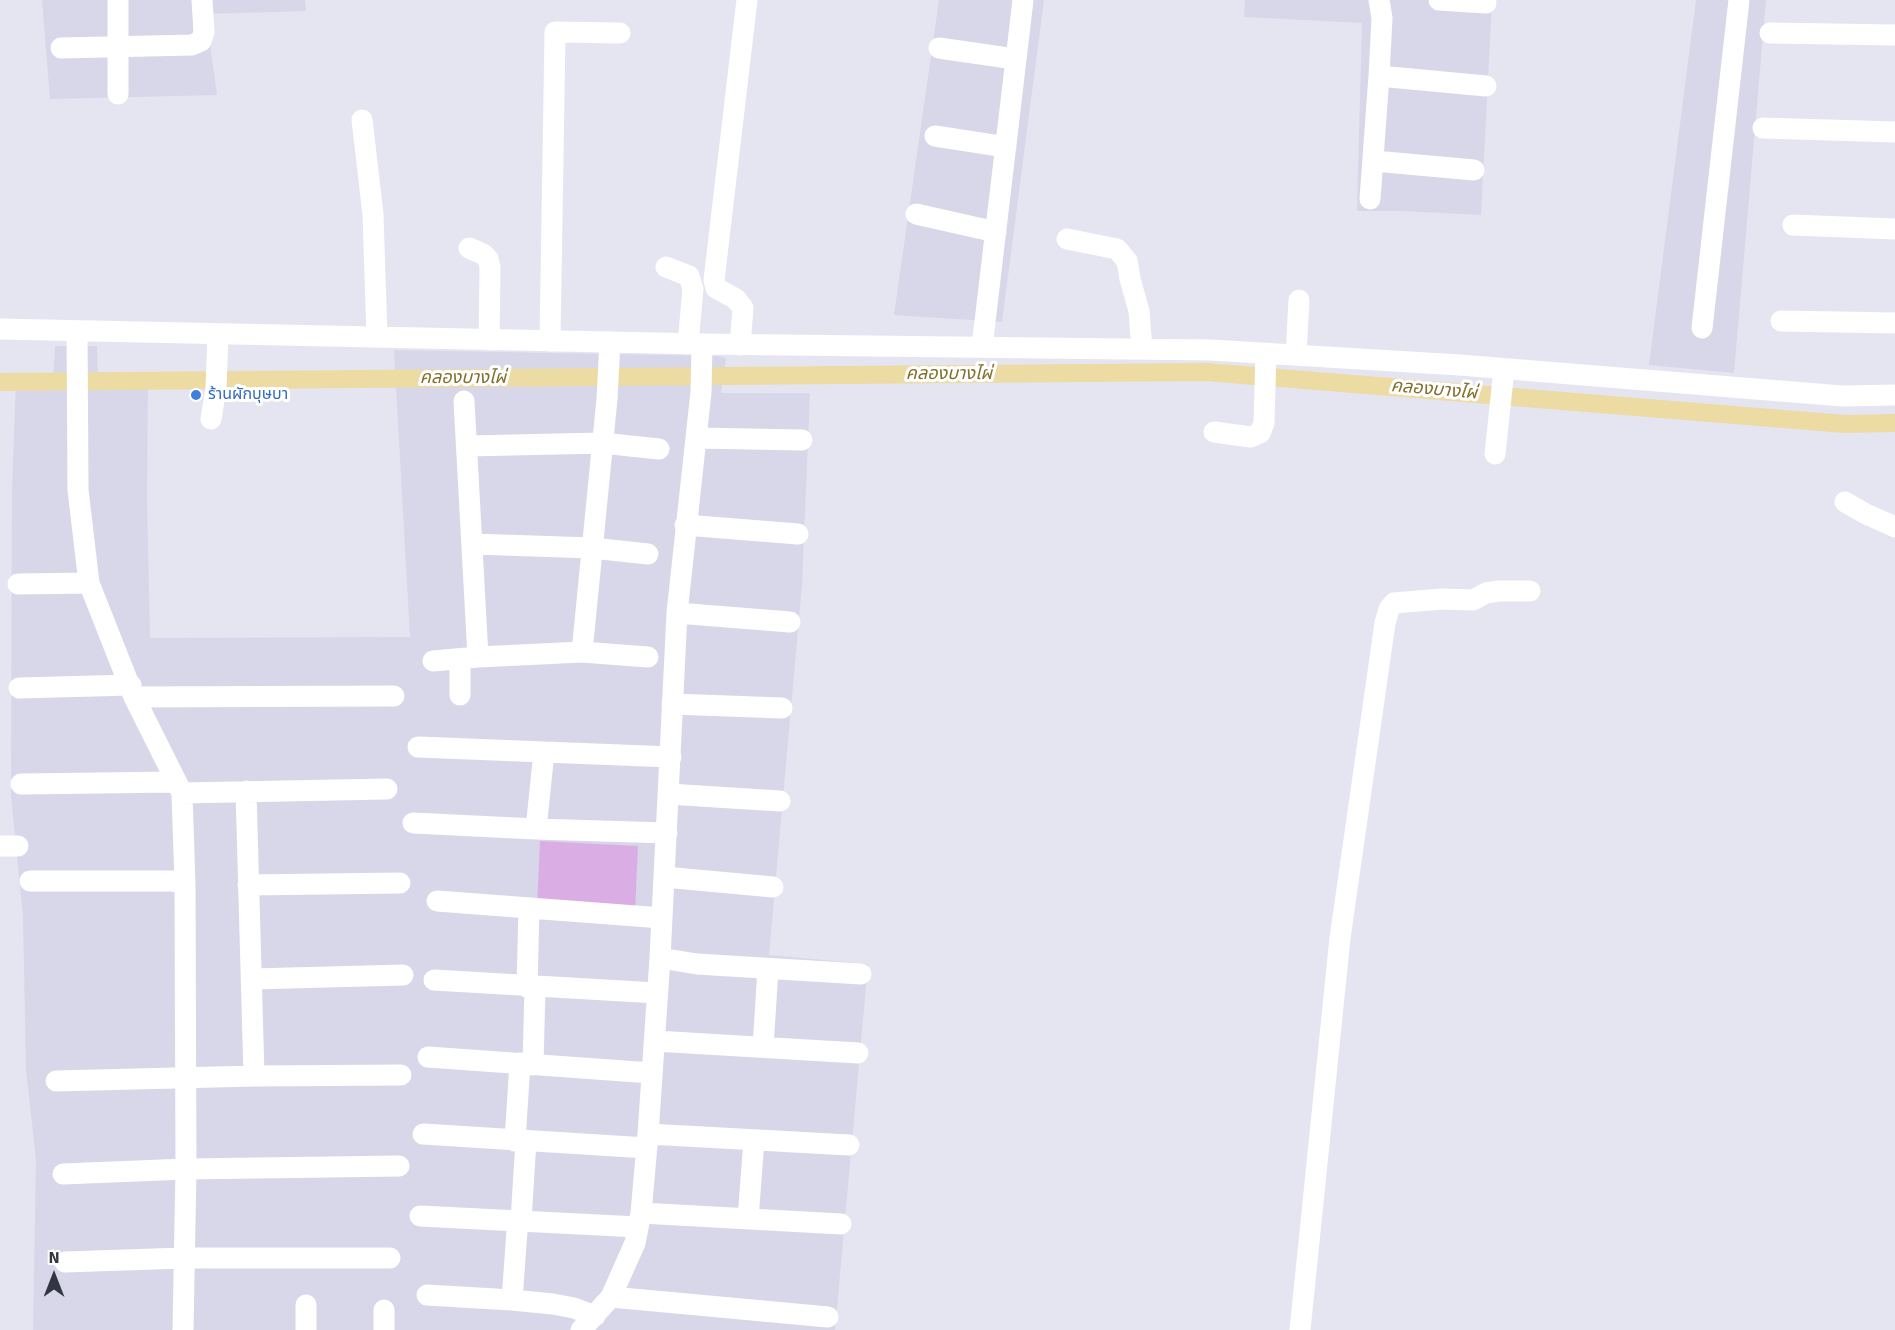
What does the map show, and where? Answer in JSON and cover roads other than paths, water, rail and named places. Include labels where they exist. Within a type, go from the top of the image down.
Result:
[{"type":"street","points":[[118,0],[118,94]]},
{"type":"street","points":[[61,48],[192,45],[201,41],[204,32],[202,0]]},
{"type":"street","points":[[740,345],[743,308],[736,299],[716,288],[714,280],[747,0]]},
{"type":"street","points":[[982,347],[1023,0]]},
{"type":"street","points":[[1370,199],[1382,18],[1379,0]]},
{"type":"street","points":[[1439,0],[1486,3]]},
{"type":"street","points":[[1702,328],[1738,0]]},
{"type":"street","points":[[550,341],[555,32],[620,33]]},
{"type":"street","points":[[1770,33],[1895,35]]},
{"type":"street","points":[[939,48],[1015,59]]},
{"type":"street","points":[[1379,76],[1486,86]]},
{"type":"street","points":[[362,120],[373,214],[377,337]]},
{"type":"street","points":[[1763,128],[1895,132]]},
{"type":"street","points":[[935,136],[1006,147]]},
{"type":"street","points":[[1374,161],[1474,170]]},
{"type":"street","points":[[916,214],[996,232]]},
{"type":"street","points":[[1793,225],[1895,229]]},
{"type":"street","points":[[1066,239],[1117,249],[1127,261],[1139,311],[1142,349]]},
{"type":"street","points":[[469,248],[483,254],[488,259],[490,267],[489,340]]},
{"type":"street","points":[[428,1295],[512,1300],[574,1308],[588,1323],[611,1297],[635,1243],[648,1141],[655,1041],[677,613],[702,386],[693,289],[689,276],[666,267]]},
{"type":"street","points":[[1296,355],[1299,300]]},
{"type":"street","points":[[1781,321],[1895,323]]},
{"type":"street","points":[[0,328],[78,336],[218,334],[550,341],[610,351],[740,345],[1142,349],[1266,369],[1296,355],[1503,385],[1842,396],[1895,395]]},
{"type":"street","points":[[211,419],[216,388],[218,334]]},
{"type":"street","points":[[78,336],[78,490],[88,583],[132,691],[179,788],[185,884],[186,1169],[183,1330]]},
{"type":"street","points":[[582,652],[610,351]]},
{"type":"street","points":[[1214,432],[1251,437],[1260,433],[1264,423],[1266,369]]},
{"type":"street","points":[[1495,454],[1503,385]]},
{"type":"street","points":[[460,695],[469,658],[473,544],[464,401]]},
{"type":"street","points":[[696,438],[802,440]]},
{"type":"street","points":[[468,446],[602,443],[658,449]]},
{"type":"street","points":[[1845,502],[1895,527]]},
{"type":"street","points":[[686,525],[798,534]]},
{"type":"street","points":[[473,544],[592,548],[648,554]]},
{"type":"street","points":[[18,584],[88,583]]},
{"type":"street","points":[[1300,1330],[1340,938],[1385,623],[1389,609],[1394,603],[1442,599],[1473,600],[1486,593],[1530,591]]},
{"type":"street","points":[[677,613],[790,622]]},
{"type":"street","points":[[433,661],[582,652],[648,657]]},
{"type":"street","points":[[20,688],[394,696]]},
{"type":"street","points":[[672,704],[782,708]]},
{"type":"street","points":[[418,747],[671,757]]},
{"type":"street","points":[[536,829],[544,752]]},
{"type":"street","points":[[21,784],[246,791],[387,789]]},
{"type":"street","points":[[246,791],[254,1076]]},
{"type":"street","points":[[668,794],[780,801]]},
{"type":"street","points":[[413,823],[667,833]]},
{"type":"street","points":[[664,877],[773,887]]},
{"type":"street","points":[[30,881],[172,881],[185,884]]},
{"type":"street","points":[[248,885],[400,883]]},
{"type":"street","points":[[437,902],[662,918]]},
{"type":"street","points":[[512,1300],[521,1220],[520,1141],[531,987],[529,908]]},
{"type":"street","points":[[660,958],[697,964],[861,974]]},
{"type":"street","points":[[763,1047],[768,969]]},
{"type":"street","points":[[252,979],[403,975]]},
{"type":"street","points":[[434,980],[657,993]]},
{"type":"street","points":[[655,1041],[858,1053]]},
{"type":"street","points":[[428,1057],[652,1073]]},
{"type":"street","points":[[56,1081],[401,1075]]},
{"type":"street","points":[[423,1134],[520,1141],[754,1140],[849,1145]]},
{"type":"street","points":[[748,1219],[754,1140]]},
{"type":"street","points":[[63,1174],[186,1169],[399,1166]]},
{"type":"street","points":[[420,1216],[521,1220],[748,1219],[841,1224]]},
{"type":"street","points":[[65,1262],[184,1258],[390,1258]]},
{"type":"street","points":[[611,1297],[828,1317]]},
{"type":"street","points":[[306,1305],[306,1330]]},
{"type":"waterway","name":"คลองบางไผ่","points":[[0,382],[1206,372],[1845,424],[1895,423]]},
{"type":"place","name":"ร้านผักบุษบา","points":[[196,395]]}]
